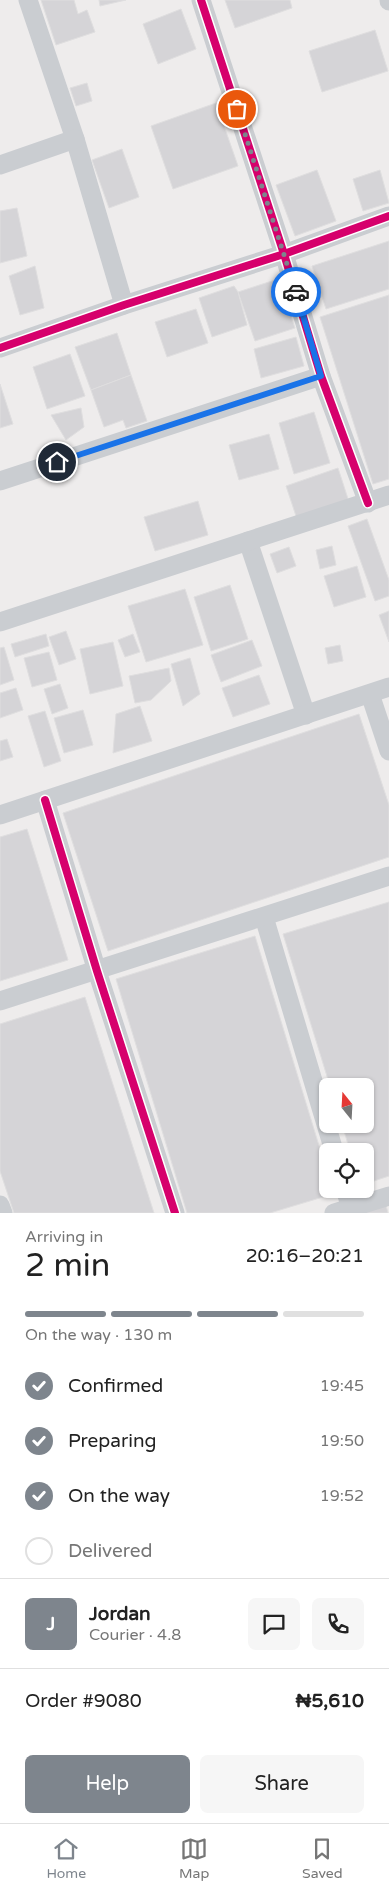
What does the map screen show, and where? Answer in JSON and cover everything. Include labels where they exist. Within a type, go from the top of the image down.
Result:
[{"type":"street","points":[[28,0],[75,139],[124,305]]},
{"type":"street","points":[[201,0],[284,254],[321,376],[368,503]]},
{"type":"street","points":[[0,165],[75,139]]},
{"type":"street","points":[[0,348],[124,305],[284,254],[389,216]]},
{"type":"street","points":[[0,481],[321,376]]},
{"type":"street","points":[[0,622],[389,495]]},
{"type":"street","points":[[248,542],[306,715]]},
{"type":"street","points":[[0,815],[389,687]]},
{"type":"street","points":[[370,694],[389,751]]},
{"type":"street","points":[[44,800],[175,1213]]},
{"type":"street","points":[[0,1001],[264,918],[389,876]]},
{"type":"street","points":[[264,918],[332,1143]]},
{"type":"street","points":[[343,1210],[389,1196]]},
{"type":"street","points":[[0,1205],[3,1213]]},
{"type":"building","points":[[41,0],[74,0],[78,14],[87,10],[95,32],[56,45]]},
{"type":"building","points":[[99,0],[126,0],[100,6]]},
{"type":"building","points":[[225,0],[290,0],[292,8],[235,28]]},
{"type":"building","points":[[181,9],[196,49],[158,64],[143,24]]},
{"type":"building","points":[[375,30],[388,71],[322,92],[309,51]]},
{"type":"building","points":[[87,83],[92,101],[76,106],[70,88]]},
{"type":"building","points":[[216,103],[238,166],[173,189],[151,126]]},
{"type":"building","points":[[122,149],[139,197],[109,208],[92,160]]},
{"type":"building","points":[[317,170],[336,221],[295,236],[276,185]]},
{"type":"building","points":[[380,170],[389,203],[363,211],[353,179]]},
{"type":"building","points":[[17,208],[27,256],[0,263],[0,211]]},
{"type":"building","points":[[389,241],[389,289],[326,309],[312,266]]},
{"type":"building","points":[[35,266],[44,308],[20,315],[9,276]]},
{"type":"building","points":[[278,279],[295,328],[255,341],[238,292]]},
{"type":"building","points":[[234,286],[238,292],[247,325],[212,337],[199,298]]},
{"type":"building","points":[[389,295],[389,479],[373,484],[320,317]]},
{"type":"building","points":[[196,309],[208,343],[167,357],[155,322]]},
{"type":"building","points":[[117,333],[131,375],[91,390],[75,347]]},
{"type":"building","points":[[296,337],[304,366],[261,378],[254,349]]},
{"type":"building","points":[[70,354],[85,396],[47,409],[33,367]]},
{"type":"building","points":[[131,375],[147,421],[126,428],[123,420],[104,427],[91,390]]},
{"type":"building","points":[[0,384],[13,424],[0,428]]},
{"type":"building","points":[[81,408],[84,427],[66,440],[51,415]]},
{"type":"building","points":[[314,412],[330,463],[294,474],[279,423]]},
{"type":"building","points":[[269,434],[279,469],[239,480],[229,445]]},
{"type":"building","points":[[338,468],[349,502],[297,519],[286,486]]},
{"type":"building","points":[[198,501],[208,535],[155,551],[144,517]]},
{"type":"building","points":[[367,519],[389,580],[389,596],[375,601],[348,526]]},
{"type":"building","points":[[332,546],[336,565],[320,569],[316,550]]},
{"type":"building","points":[[289,547],[296,566],[277,573],[270,554]]},
{"type":"building","points":[[357,566],[366,597],[334,607],[324,576]]},
{"type":"building","points":[[230,585],[248,639],[211,651],[194,597]]},
{"type":"building","points":[[185,589],[203,645],[146,662],[128,606]]},
{"type":"building","points":[[389,611],[389,642],[379,615]]},
{"type":"building","points":[[66,631],[76,659],[59,665],[49,637]]},
{"type":"building","points":[[46,634],[49,646],[15,657],[11,644]]},
{"type":"building","points":[[133,634],[140,652],[125,657],[118,640]]},
{"type":"building","points":[[252,640],[262,666],[221,682],[211,655]]},
{"type":"building","points":[[113,642],[123,686],[90,694],[80,649]]},
{"type":"building","points":[[340,645],[343,661],[328,664],[325,648]]},
{"type":"building","points":[[4,647],[14,680],[0,685],[0,648]]},
{"type":"building","points":[[49,652],[57,680],[32,687],[24,658]]},
{"type":"building","points":[[190,658],[200,694],[183,706],[171,664]]},
{"type":"building","points":[[169,668],[171,681],[151,700],[135,703],[129,676]]},
{"type":"building","points":[[259,675],[270,704],[233,717],[222,688]]},
{"type":"building","points":[[60,684],[68,708],[52,714],[44,689]]},
{"type":"building","points":[[16,688],[23,710],[0,718],[0,693]]},
{"type":"building","points":[[140,706],[152,741],[113,753],[116,714]]},
{"type":"building","points":[[83,710],[93,745],[64,753],[54,718]]},
{"type":"building","points":[[45,711],[61,761],[44,767],[28,716]]},
{"type":"building","points":[[359,714],[389,805],[389,857],[108,951],[63,813]]},
{"type":"building","points":[[7,739],[13,757],[0,761],[0,741]]},
{"type":"building","points":[[27,829],[68,960],[0,981],[0,837]]},
{"type":"building","points":[[389,902],[389,1176],[374,1181],[374,1143],[348,1143],[345,1133],[374,1133],[374,1078],[328,1078],[283,934]]},
{"type":"building","points":[[255,936],[319,1146],[320,1198],[270,1213],[187,1213],[116,979]]},
{"type":"building","points":[[85,997],[154,1213],[14,1213],[0,1171],[0,1024]]},
{"type":"building","points":[[386,1205],[388,1213],[361,1213]]},
{"type":"cycle path","points":[[201,0],[284,254],[321,376],[368,503]]},
{"type":"cycle path","points":[[0,348],[124,305],[284,254],[389,216]]},
{"type":"cycle path","points":[[45,800],[97,971],[175,1213]]},
{"type":"way so far","points":[[237,109],[296,292]]},
{"type":"route","points":[[57,462],[321,376],[296,292]]}]
